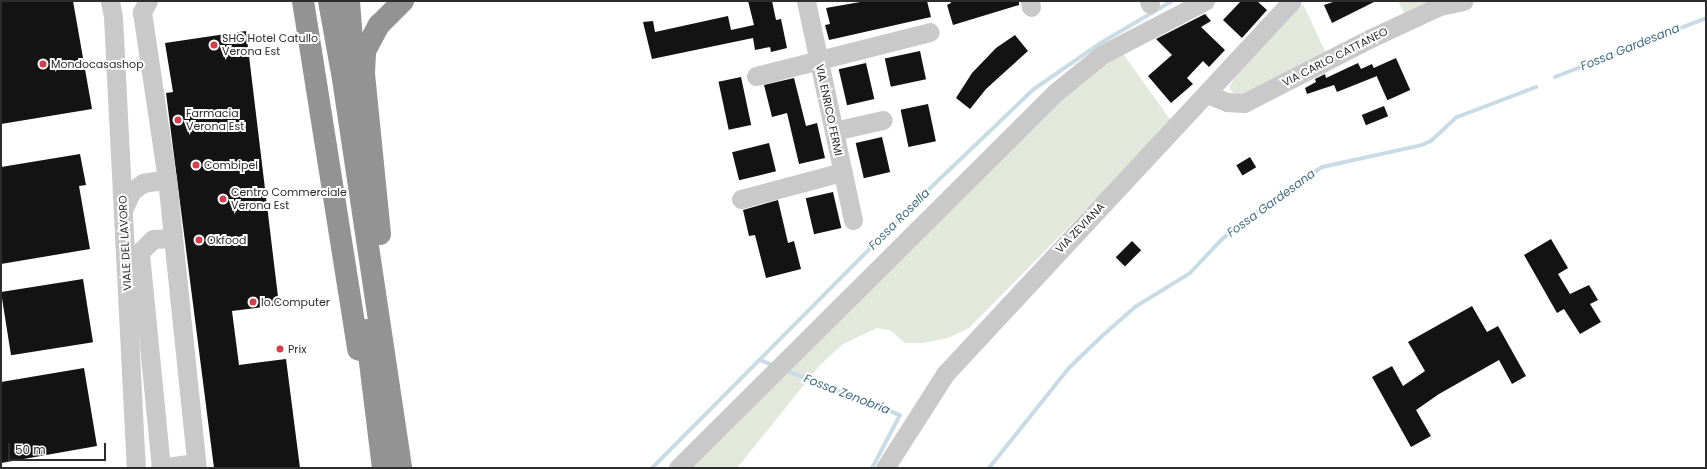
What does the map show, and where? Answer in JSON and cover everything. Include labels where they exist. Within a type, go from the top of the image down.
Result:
[{"type":"highway","points":[[302,1],[365,392],[387,431],[401,468]]},
{"type":"highway","points":[[328,1],[345,86],[387,431]]},
{"type":"highway","points":[[348,1],[353,56],[383,286],[387,431],[383,468]]},
{"type":"highway","points":[[387,431],[373,148],[364,74],[365,51],[379,25],[403,1]]},
{"type":"street","points":[[148,1],[142,12],[167,180],[197,466],[160,468],[140,252],[153,240],[173,238]]},
{"type":"street","name":"VIA ENRICO FERMI","points":[[806,1],[852,220]]},
{"type":"street","points":[[678,468],[1056,92],[1104,54],[1206,1]]},
{"type":"street","name":"VIA ZEVIANA","points":[[885,468],[945,374],[1048,261],[1207,94],[1292,1]]},
{"type":"street","name":"VIA CARLO CATTANEO","points":[[1207,94],[1227,102],[1244,103],[1371,38],[1440,6],[1463,1]]},
{"type":"street","name":"VIALE DEL LAVORO","points":[[114,6],[136,468]]},
{"type":"street","points":[[756,76],[930,32]]},
{"type":"street","points":[[834,131],[883,120]]},
{"type":"street","points":[[120,154],[131,174],[143,183]]},
{"type":"street","points":[[741,199],[842,172]]},
{"type":"street","points":[[123,210],[132,192],[143,183],[167,180]]},
{"type":"street","points":[[135,446],[142,462],[153,468]]},
{"type":"shaded area","points":[[1398,1],[1434,1],[1404,13]]},
{"type":"shaded area","points":[[1303,4],[1326,53],[1244,94],[1236,95],[1230,90],[1230,85],[1236,76]]},
{"type":"shaded area","points":[[1121,51],[1172,122],[969,328],[948,338],[923,343],[905,343],[890,330],[877,328],[843,344],[820,365],[737,468],[684,468],[1063,92]]},
{"type":"building","name":"Mondocasashop","points":[[1,1],[73,1],[92,109],[1,124]]},
{"type":"building","points":[[748,1],[772,1],[776,20],[781,19],[787,48],[771,52],[770,47],[755,50],[753,38],[652,59],[643,22],[653,21],[655,32],[728,16],[731,30],[754,25]]},
{"type":"building","points":[[866,1],[927,1],[931,17],[829,40],[825,25],[830,24],[826,8]]},
{"type":"building","points":[[950,1],[1019,1],[1019,5],[953,25],[947,5],[951,3]]},
{"type":"building","points":[[1241,1],[1257,1],[1267,10],[1242,38],[1223,20]]},
{"type":"building","points":[[1336,1],[1376,1],[1332,23],[1324,5]]},
{"type":"building","points":[[1205,14],[1211,21],[1201,27],[1225,50],[1209,67],[1203,61],[1187,78],[1193,84],[1171,103],[1148,76],[1172,55],[1156,39]]},
{"type":"building","name":"Centro Commerciale Verona Est","points":[[246,31],[279,305],[232,311],[239,365],[286,359],[300,468],[214,468],[166,93],[173,92],[165,43]]},
{"type":"building","points":[[1015,35],[1028,51],[986,89],[970,109],[956,98],[972,73],[996,48]]},
{"type":"building","points":[[920,51],[926,79],[891,87],[885,58]]},
{"type":"building","points":[[1396,58],[1410,90],[1387,100],[1373,68]]},
{"type":"building","points":[[866,63],[874,99],[847,105],[839,69]]},
{"type":"building","points":[[1358,63],[1361,69],[1372,64],[1377,76],[1337,92],[1334,85],[1307,94],[1305,88],[1316,82],[1315,79],[1325,74],[1326,78]]},
{"type":"building","points":[[741,77],[751,125],[729,130],[719,82]]},
{"type":"building","points":[[794,78],[806,126],[817,123],[825,158],[799,164],[787,113],[772,117],[764,85]]},
{"type":"building","points":[[928,104],[936,141],[909,147],[901,110]]},
{"type":"building","points":[[1384,106],[1388,116],[1366,125],[1362,115]]},
{"type":"building","points":[[882,137],[890,172],[864,178],[856,143]]},
{"type":"building","points":[[769,143],[776,171],[739,180],[732,152]]},
{"type":"building","points":[[80,154],[86,185],[79,186],[90,249],[1,264],[1,167]]},
{"type":"building","points":[[1250,157],[1256,167],[1242,176],[1236,165]]},
{"type":"building","points":[[833,192],[841,228],[814,234],[806,198]]},
{"type":"building","points":[[778,200],[788,243],[794,241],[801,269],[766,278],[755,235],[749,236],[743,210]]},
{"type":"building","points":[[1551,239],[1568,268],[1558,274],[1570,294],[1589,285],[1598,300],[1590,304],[1601,322],[1580,334],[1564,309],[1557,313],[1524,255]]},
{"type":"building","points":[[1132,241],[1141,250],[1125,266],[1116,257]]},
{"type":"building","points":[[83,279],[93,342],[11,355],[1,292]]},
{"type":"building","points":[[1472,306],[1487,332],[1498,326],[1526,376],[1512,384],[1499,360],[1439,394],[1416,410],[1431,436],[1411,447],[1372,377],[1392,366],[1403,386],[1425,371],[1408,342]]},
{"type":"building","points":[[84,368],[97,446],[1,463],[1,382]]},
{"type":"waterway","name":"Fossa Rosella","points":[[652,468],[924,194],[1034,89],[1099,44],[1172,1]]},
{"type":"waterway","name":"Fossa Gardesana","points":[[1555,77],[1706,18]]},
{"type":"waterway","name":"Fossa Gardesana","points":[[989,468],[1068,369],[1102,336],[1135,307],[1190,273],[1222,239],[1259,210],[1322,167],[1422,145],[1431,141],[1457,117],[1536,87]]},
{"type":"waterway","name":"Fossa Zenobria","points":[[760,360],[773,365]]},
{"type":"waterway","name":"Fossa Zenobria","points":[[785,370],[900,415],[872,468]]},
{"type":"place","name":"SHG Hotel Catullo Verona Est","points":[[214,45]]},
{"type":"place","name":"Mondocasashop","points":[[43,64]]},
{"type":"place","name":"Farmacia Verona Est","points":[[178,120]]},
{"type":"place","name":"Combipel","points":[[196,165]]},
{"type":"place","name":"Centro Commerciale Verona Est","points":[[223,199]]},
{"type":"place","name":"Okfood","points":[[199,240]]},
{"type":"place","name":"Io Computer","points":[[253,302]]},
{"type":"place","name":"Prix","points":[[280,349]]}]
